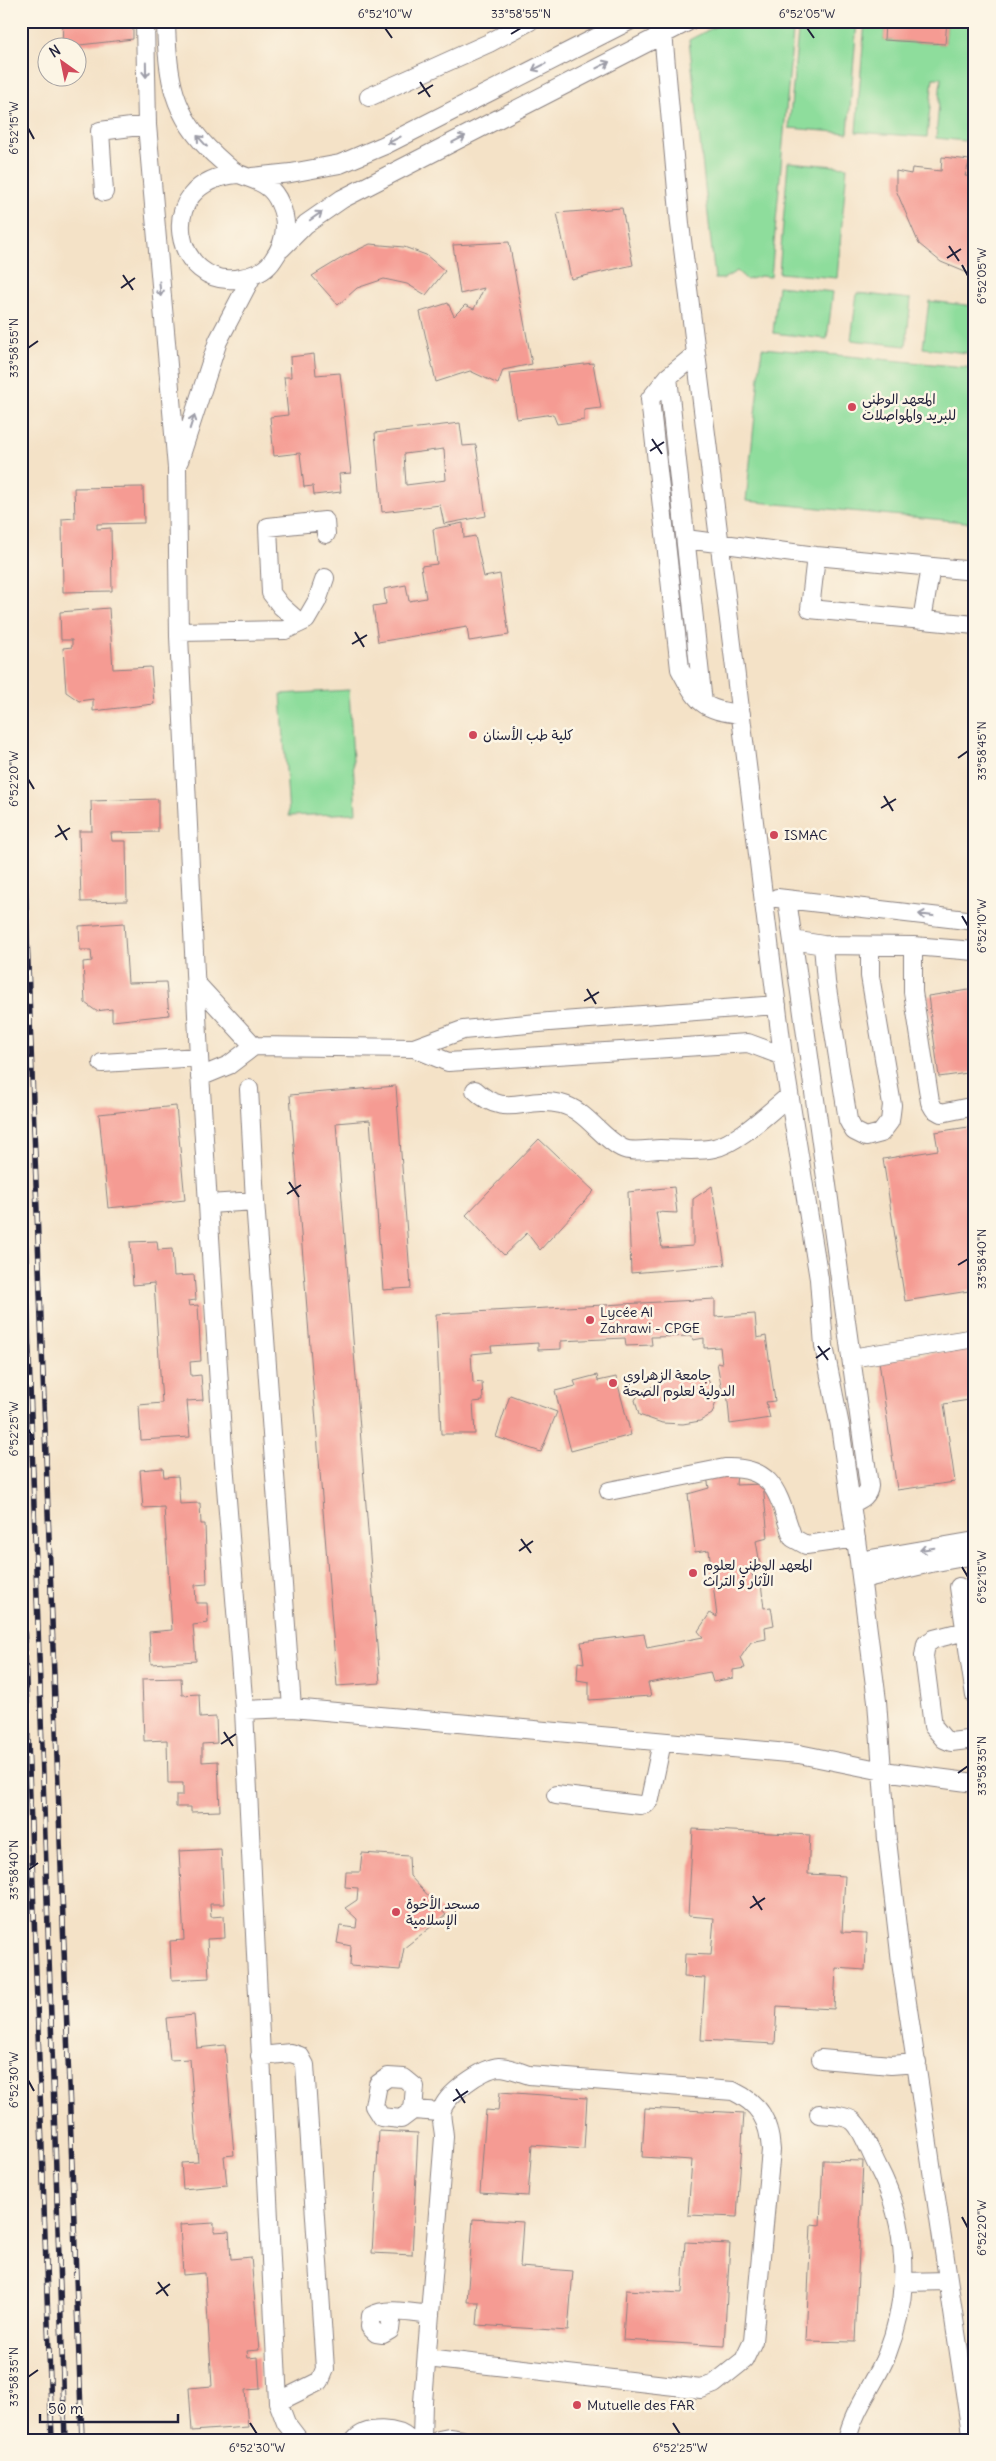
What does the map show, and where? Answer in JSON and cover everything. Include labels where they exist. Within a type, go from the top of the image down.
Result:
[{"type":"street","points":[[145,21],[147,125],[177,468],[179,632],[200,1077],[223,1450],[244,1710],[278,2402],[286,2423],[299,2440]]},
{"type":"street","points":[[166,21],[167,63],[175,95],[184,118],[201,142],[245,175],[267,186],[278,199],[285,215],[286,232],[281,250]]},
{"type":"street","points":[[369,97],[489,43],[530,21]]},
{"type":"street","points":[[629,21],[385,145],[340,164],[291,174],[213,178],[192,193],[184,207],[180,224],[182,241],[189,257],[201,269],[217,277],[235,280],[252,276],[269,266],[281,250],[306,224],[342,199],[662,28],[689,21]]},
{"type":"street","points":[[662,28],[680,224],[783,1056],[820,1290],[824,1346],[840,1426],[860,1561],[877,1701],[887,1842],[901,1962],[972,2440]]},
{"type":"street","points":[[104,192],[100,131],[147,125]]},
{"type":"street","points":[[156,240],[182,241]]},
{"type":"street","points":[[177,468],[218,341],[252,276]]},
{"type":"street","points":[[696,354],[668,378],[650,399],[680,669],[692,690],[714,711],[741,714]]},
{"type":"street","points":[[668,378],[703,702]]},
{"type":"street","points":[[300,623],[280,606],[271,593],[268,527],[325,521],[326,534]]},
{"type":"street","points":[[686,539],[816,556],[975,571]]},
{"type":"street","points":[[816,556],[810,609],[975,625]]},
{"type":"street","points":[[922,620],[931,567]]},
{"type":"street","points":[[179,632],[285,630],[306,620],[317,601],[325,578]]},
{"type":"street","points":[[763,896],[975,920]]},
{"type":"street","points":[[787,899],[869,1486],[864,1498],[851,1504]]},
{"type":"street","points":[[793,940],[823,945],[913,946],[975,951]]},
{"type":"street","points":[[823,945],[826,982],[848,1120],[854,1131],[866,1137],[881,1133],[890,1121],[892,1105],[870,976],[870,946]]},
{"type":"street","points":[[913,946],[913,992],[930,1102],[934,1109],[941,1113],[975,1106]]},
{"type":"street","points":[[196,983],[254,1046]]},
{"type":"street","points":[[200,1077],[229,1065],[254,1046],[414,1048],[463,1030],[777,1006]]},
{"type":"street","points":[[414,1048],[448,1062],[748,1043],[783,1056]]},
{"type":"street","points":[[102,1063],[199,1057]]},
{"type":"street","points":[[249,1089],[255,1201],[292,1708]]},
{"type":"street","points":[[475,1090],[487,1102],[502,1106],[540,1101],[565,1105],[580,1114],[610,1141],[624,1150],[714,1148],[732,1140],[789,1096]]},
{"type":"street","points":[[209,1204],[255,1201]]},
{"type":"street","points":[[851,1358],[975,1338]]},
{"type":"street","points":[[610,1491],[736,1467],[762,1475],[774,1486],[793,1538],[798,1542],[806,1545],[856,1538]]},
{"type":"street","points":[[860,1561],[975,1541]]},
{"type":"street","points":[[862,1579],[975,1555]]},
{"type":"street","points":[[958,1587],[975,1696]]},
{"type":"street","points":[[965,1631],[934,1638],[926,1644],[924,1656],[933,1726],[944,1739],[951,1742],[975,1739]]},
{"type":"street","points":[[244,1710],[292,1708],[799,1754],[883,1771],[975,1782]]},
{"type":"street","points":[[556,1795],[640,1805],[646,1804],[650,1799],[662,1742]]},
{"type":"street","points":[[260,2056],[291,2053],[300,2056],[305,2065],[325,2369],[320,2381],[278,2402]]},
{"type":"street","points":[[821,2059],[892,2065],[917,2063]]},
{"type":"street","points":[[422,2440],[444,2138],[441,2112],[445,2102],[483,2071],[496,2067],[506,2067],[529,2074],[733,2091],[746,2097],[756,2106],[769,2129],[771,2150],[753,2341],[744,2360],[714,2384],[701,2389],[428,2358]]},
{"type":"street","points":[[413,2110],[441,2112]]},
{"type":"street","points":[[819,2114],[854,2121],[881,2173],[898,2217],[904,2252],[904,2282],[898,2318],[886,2354],[850,2423],[847,2440]]},
{"type":"street","points":[[904,2282],[948,2281]]},
{"type":"street","points":[[392,2312],[430,2315]]},
{"type":"street","points":[[356,2440],[361,2433],[369,2430],[404,2434],[410,2440]]},
{"type":"street","points":[[439,2440],[449,2438],[462,2440]]},
{"type":"green space","points":[[726,21],[794,21],[771,277],[760,276],[747,280],[737,271],[723,279],[715,279],[689,40]]},
{"type":"green space","points":[[799,21],[857,22],[848,133],[789,128]]},
{"type":"green space","points":[[865,21],[885,21],[884,40],[945,44],[947,21],[975,21],[975,142],[936,138],[941,78],[933,78],[927,137],[856,132]]},
{"type":"green space","points":[[788,162],[847,167],[837,278],[779,273]]},
{"type":"green space","points":[[778,286],[833,292],[827,339],[773,333]]},
{"type":"green space","points":[[857,293],[911,299],[906,346],[851,340]]},
{"type":"green space","points":[[929,301],[975,306],[975,354],[923,348]]},
{"type":"green space","points":[[762,348],[975,368],[975,523],[746,501]]},
{"type":"green space","points":[[349,690],[356,813],[289,816],[281,694]]},
{"type":"building","points":[[63,21],[133,21],[133,39],[88,44],[88,38],[62,38]]},
{"type":"building","points":[[885,21],[947,21],[945,44],[884,40]]},
{"type":"building","points":[[942,157],[970,160],[965,176],[975,177],[975,276],[941,262],[919,244],[896,190],[896,171],[911,174],[912,168],[941,171]]},
{"type":"building","points":[[622,208],[633,265],[571,279],[557,213]]},
{"type":"building","points":[[509,242],[532,364],[503,370],[498,384],[470,371],[436,382],[420,312],[448,303],[454,316],[465,305],[474,309],[484,288],[460,294],[453,245]]},
{"type":"building","points":[[370,244],[404,247],[426,255],[445,271],[426,295],[407,284],[384,279],[357,288],[338,305],[312,276],[345,256]]},
{"type":"building","points":[[314,354],[316,375],[340,373],[351,473],[339,474],[341,492],[314,495],[313,486],[304,487],[300,453],[274,456],[270,417],[288,415],[284,377],[291,377],[290,357]]},
{"type":"building","points":[[593,363],[601,408],[584,410],[584,420],[557,424],[553,414],[517,419],[510,373]]},
{"type":"building","points":[[460,423],[463,446],[476,445],[486,516],[444,524],[440,505],[382,512],[375,433]],"holes":[[[444,449],[446,480],[406,485],[404,454]]]},
{"type":"building","points":[[143,487],[144,523],[97,524],[97,529],[111,528],[112,591],[63,592],[62,519],[75,518],[74,488]]},
{"type":"building","points":[[463,523],[464,538],[475,536],[484,577],[500,574],[509,635],[469,641],[467,627],[378,642],[373,606],[386,604],[384,589],[406,585],[409,601],[426,598],[421,566],[437,564],[433,529]]},
{"type":"building","points":[[109,608],[113,669],[151,667],[154,704],[93,711],[93,699],[79,701],[66,692],[63,648],[72,647],[72,640],[61,640],[60,612]]},
{"type":"building","points":[[158,799],[158,832],[111,833],[112,841],[126,841],[127,901],[81,902],[79,831],[92,831],[91,801]]},
{"type":"building","points":[[124,923],[128,983],[166,982],[169,1015],[112,1021],[112,1009],[96,1011],[85,1003],[83,962],[92,961],[91,950],[80,950],[79,926]]},
{"type":"building","points":[[975,989],[975,1072],[939,1077],[928,996]]},
{"type":"building","points":[[396,1086],[411,1288],[383,1290],[370,1120],[336,1123],[380,1683],[337,1686],[290,1095]]},
{"type":"building","points":[[176,1106],[185,1200],[108,1208],[99,1114]]},
{"type":"building","points":[[975,1126],[975,1290],[905,1301],[883,1159],[938,1150],[935,1132]]},
{"type":"building","points":[[539,1139],[594,1191],[540,1250],[527,1233],[504,1255],[466,1215]]},
{"type":"building","points":[[712,1186],[725,1265],[631,1273],[628,1192],[674,1187],[677,1213],[656,1212],[662,1248],[693,1246],[693,1199]]},
{"type":"building","points":[[157,1241],[158,1250],[172,1249],[174,1276],[194,1275],[196,1300],[188,1301],[189,1306],[198,1305],[201,1361],[190,1362],[191,1376],[201,1375],[203,1400],[187,1401],[190,1437],[141,1440],[139,1405],[162,1403],[154,1283],[133,1285],[130,1242]]},
{"type":"building","points":[[715,1299],[715,1317],[755,1314],[757,1338],[766,1336],[775,1401],[766,1402],[770,1418],[730,1424],[727,1391],[722,1391],[717,1363],[722,1364],[720,1347],[704,1348],[704,1338],[693,1340],[692,1336],[651,1337],[652,1345],[626,1346],[625,1338],[561,1341],[561,1349],[538,1350],[538,1343],[491,1346],[492,1352],[471,1354],[473,1383],[482,1382],[483,1401],[473,1402],[475,1434],[441,1434],[436,1314]]},
{"type":"building","points":[[975,1347],[975,1399],[944,1404],[955,1482],[897,1490],[879,1361]]},
{"type":"building","points":[[597,1375],[598,1381],[616,1377],[631,1435],[571,1451],[555,1391],[576,1386],[574,1381]]},
{"type":"building","points":[[689,1375],[707,1378],[714,1391],[716,1402],[712,1414],[700,1421],[683,1424],[662,1423],[639,1415],[635,1400],[640,1392],[674,1377]]},
{"type":"building","points":[[510,1395],[557,1412],[541,1452],[496,1437]]},
{"type":"building","points":[[163,1468],[164,1477],[178,1476],[180,1504],[200,1503],[201,1524],[205,1524],[207,1584],[195,1585],[196,1603],[207,1603],[208,1623],[193,1625],[196,1661],[151,1664],[149,1632],[172,1630],[164,1507],[143,1508],[140,1470]]},
{"type":"building","name":"المعهد الوطني لعلوم الآثار و التراث","points":[[737,1473],[736,1485],[763,1484],[768,1538],[756,1541],[761,1570],[752,1573],[754,1584],[761,1583],[764,1608],[771,1607],[774,1625],[765,1627],[766,1639],[751,1642],[741,1657],[745,1668],[733,1670],[733,1678],[713,1682],[710,1672],[648,1683],[651,1696],[589,1700],[589,1682],[577,1680],[578,1662],[584,1663],[581,1642],[644,1634],[647,1648],[703,1637],[698,1631],[710,1613],[717,1617],[709,1550],[695,1552],[688,1494],[709,1488],[707,1477]]},
{"type":"building","points":[[181,1678],[182,1695],[199,1694],[200,1718],[216,1717],[217,1743],[202,1744],[202,1762],[218,1761],[220,1811],[191,1812],[191,1807],[176,1807],[176,1795],[183,1795],[183,1783],[168,1783],[167,1740],[144,1741],[142,1679]]},
{"type":"building","points":[[693,1829],[810,1835],[808,1874],[845,1876],[842,1932],[867,1933],[865,1970],[836,1968],[834,2009],[777,2006],[775,2044],[701,2040],[705,1978],[684,1977],[685,1954],[711,1955],[714,1918],[688,1916]]},
{"type":"building","points":[[221,1849],[224,1904],[210,1904],[211,1917],[224,1916],[225,1938],[207,1939],[209,1978],[172,1980],[170,1941],[184,1940],[179,1851]]},
{"type":"building","name":"مسجد الأخوة الإسلامية","points":[[362,1853],[409,1856],[410,1876],[446,1915],[404,1948],[400,1970],[350,1966],[351,1946],[337,1943],[340,1926],[356,1928],[357,1919],[345,1908],[357,1900],[358,1888],[345,1887],[346,1872],[360,1872]]},
{"type":"building","points":[[972,1871],[975,1871],[975,1909],[969,1908]]},
{"type":"building","points":[[194,2015],[197,2048],[225,2045],[234,2155],[224,2156],[227,2185],[183,2189],[181,2163],[198,2162],[190,2059],[170,2060],[166,2018]]},
{"type":"building","points":[[500,2092],[587,2098],[584,2149],[532,2145],[528,2196],[480,2193],[486,2110],[498,2111]]},
{"type":"building","points":[[645,2108],[744,2113],[737,2217],[688,2215],[692,2160],[642,2157]]},
{"type":"building","points":[[379,2131],[418,2133],[412,2255],[372,2253]]},
{"type":"building","points":[[823,2160],[863,2161],[855,2342],[806,2341],[811,2224],[820,2225]]},
{"type":"building","points":[[473,2219],[523,2222],[520,2267],[573,2271],[568,2331],[477,2325],[479,2302],[467,2302]]},
{"type":"building","points":[[214,2223],[214,2232],[229,2231],[231,2259],[251,2257],[259,2350],[247,2351],[248,2358],[258,2357],[260,2389],[245,2390],[248,2427],[192,2431],[189,2388],[212,2386],[205,2273],[183,2275],[180,2225]]},
{"type":"building","points":[[685,2242],[730,2244],[724,2346],[623,2340],[626,2290],[682,2293]]},
{"type":"railway","points":[[21,773],[82,2440]]},
{"type":"railway","points":[[21,1114],[65,2440]]},
{"type":"railway","points":[[21,1535],[52,2440]]},
{"type":"place","name":"المعهد الوطني للبريد والمواصلات","points":[[852,407]]},
{"type":"place","name":"كلية طب الأسنان","points":[[473,735]]},
{"type":"place","name":"ISMAC","points":[[774,835]]},
{"type":"place","name":"Lycée Al Zahrawi - CPGE","points":[[590,1320]]},
{"type":"place","name":"جامعة الزهراوي الدولية لعلوم الصحة","points":[[613,1383]]},
{"type":"place","name":"المعهد الوطني لعلوم الآثار و التراث","points":[[693,1573]]},
{"type":"place","name":"مسجد الأخوة الإسلامية","points":[[396,1912]]},
{"type":"place","name":"Mutuelle des FAR","points":[[577,2405]]}]
